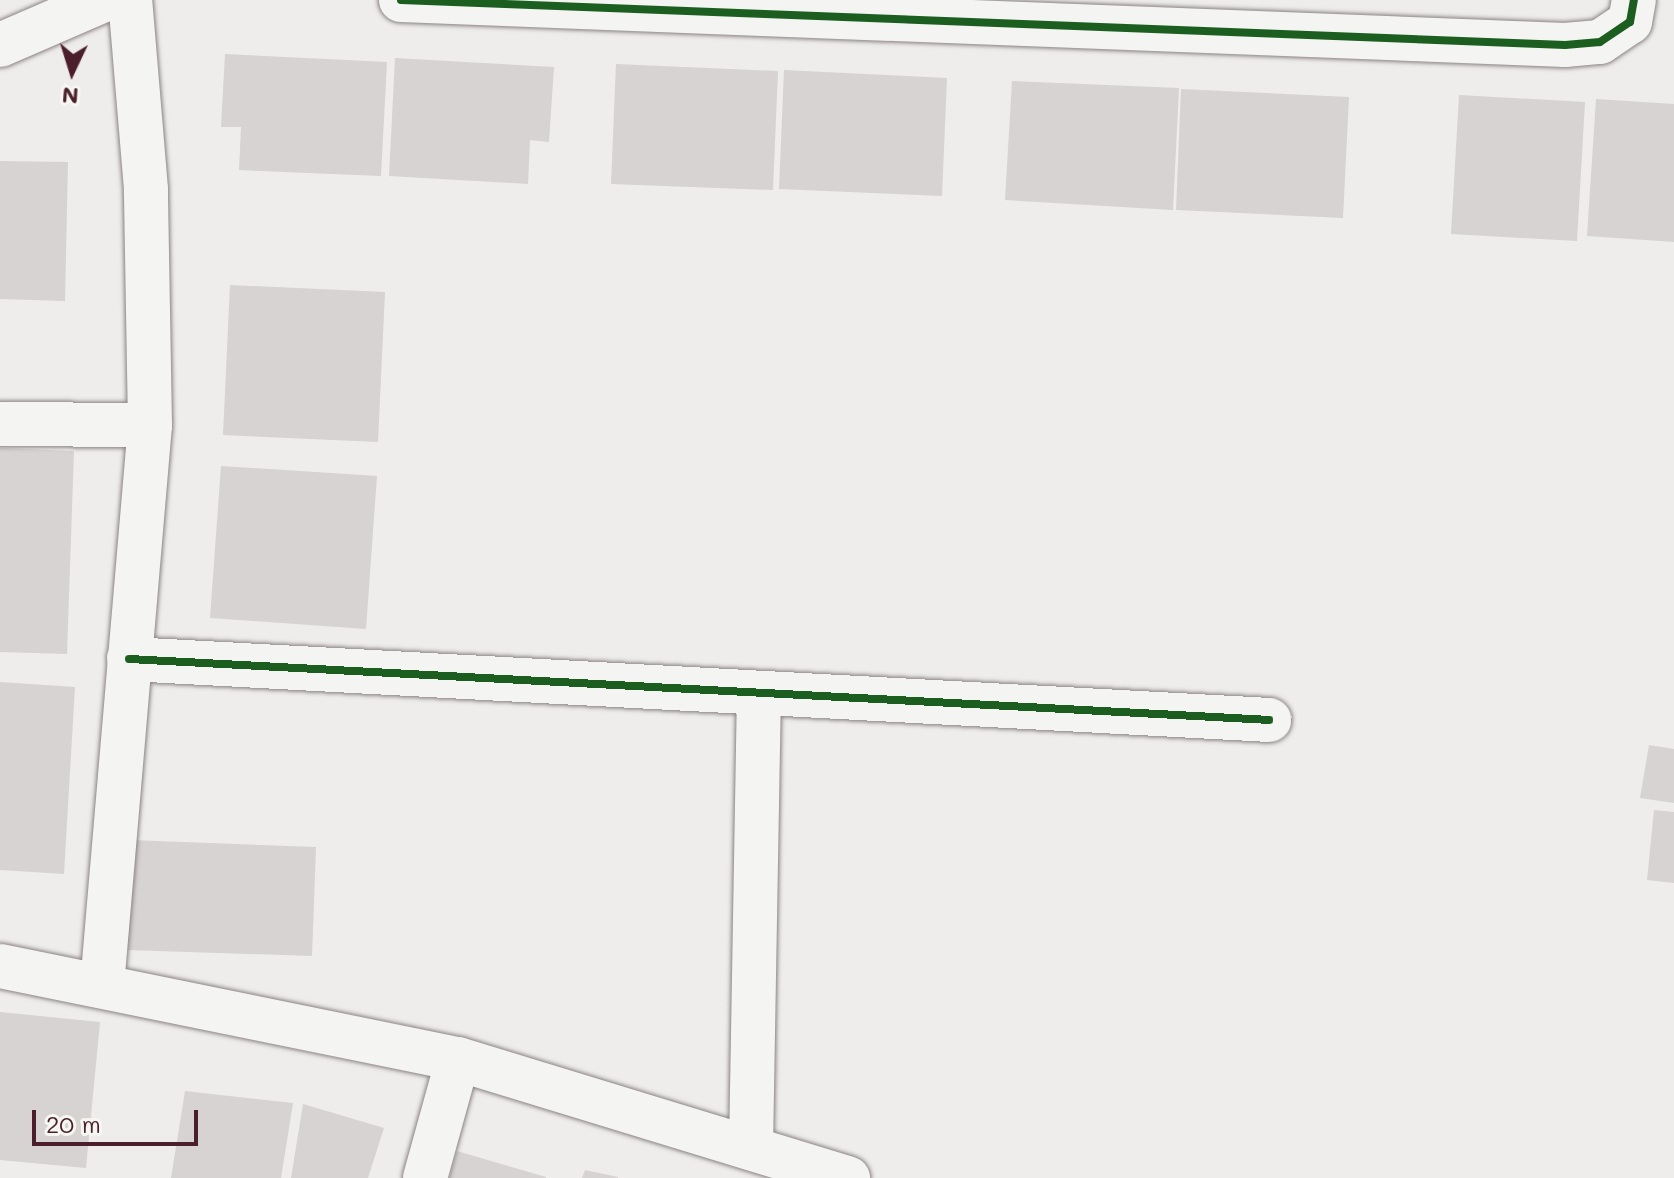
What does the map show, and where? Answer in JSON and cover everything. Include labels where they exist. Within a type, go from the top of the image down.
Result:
[{"type":"street","points":[[0,45],[104,0]]},
{"type":"street","points":[[102,986],[150,425],[146,189],[130,0]]},
{"type":"street","points":[[401,0],[682,6],[1102,28],[1565,45],[1610,35],[1630,22],[1634,0]]},
{"type":"street","points":[[1102,28],[1153,0]]},
{"type":"street","points":[[0,424],[150,425]]},
{"type":"street","points":[[129,659],[1269,720]]},
{"type":"street","points":[[751,1148],[759,693]]},
{"type":"street","points":[[0,966],[458,1059],[848,1178]]},
{"type":"street","points":[[425,1178],[458,1059]]},
{"type":"building","points":[[225,54],[387,62],[381,176],[239,170],[241,127],[221,127]]},
{"type":"building","points":[[395,58],[554,67],[549,142],[530,140],[528,184],[389,176]]},
{"type":"building","points":[[616,64],[778,71],[773,190],[611,184]]},
{"type":"building","points":[[784,70],[947,78],[942,196],[779,189]]},
{"type":"building","points":[[1012,81],[1179,88],[1173,210],[1005,200]]},
{"type":"building","points":[[1181,89],[1349,97],[1343,218],[1176,210]]},
{"type":"building","points":[[1459,95],[1585,102],[1577,241],[1451,234]]},
{"type":"building","points":[[1596,99],[1674,104],[1674,242],[1587,236]]},
{"type":"building","points":[[0,161],[68,162],[65,301],[0,299]]},
{"type":"building","points":[[230,285],[385,292],[378,442],[223,435]]},
{"type":"building","points":[[0,448],[74,451],[67,654],[0,652]]},
{"type":"building","points":[[221,466],[377,476],[366,629],[210,618]]},
{"type":"building","points":[[0,682],[75,687],[64,874],[0,870]]},
{"type":"building","points":[[1649,745],[1674,749],[1674,803],[1640,798]]},
{"type":"building","points":[[1654,810],[1674,812],[1674,883],[1647,880]]},
{"type":"building","points":[[130,840],[316,847],[312,956],[127,950]]},
{"type":"building","points":[[0,1012],[100,1022],[86,1168],[0,1160]]},
{"type":"building","points":[[185,1091],[293,1103],[281,1178],[171,1178]]},
{"type":"building","points":[[303,1104],[384,1128],[368,1178],[291,1178]]},
{"type":"building","points":[[457,1151],[546,1177],[546,1178],[449,1178]]},
{"type":"building","points":[[585,1170],[618,1177],[618,1178],[582,1178]]},
{"type":"cycle path","points":[[401,0],[1565,45],[1600,42],[1630,22],[1634,0]]},
{"type":"cycle path","points":[[129,659],[1269,720]]}]
